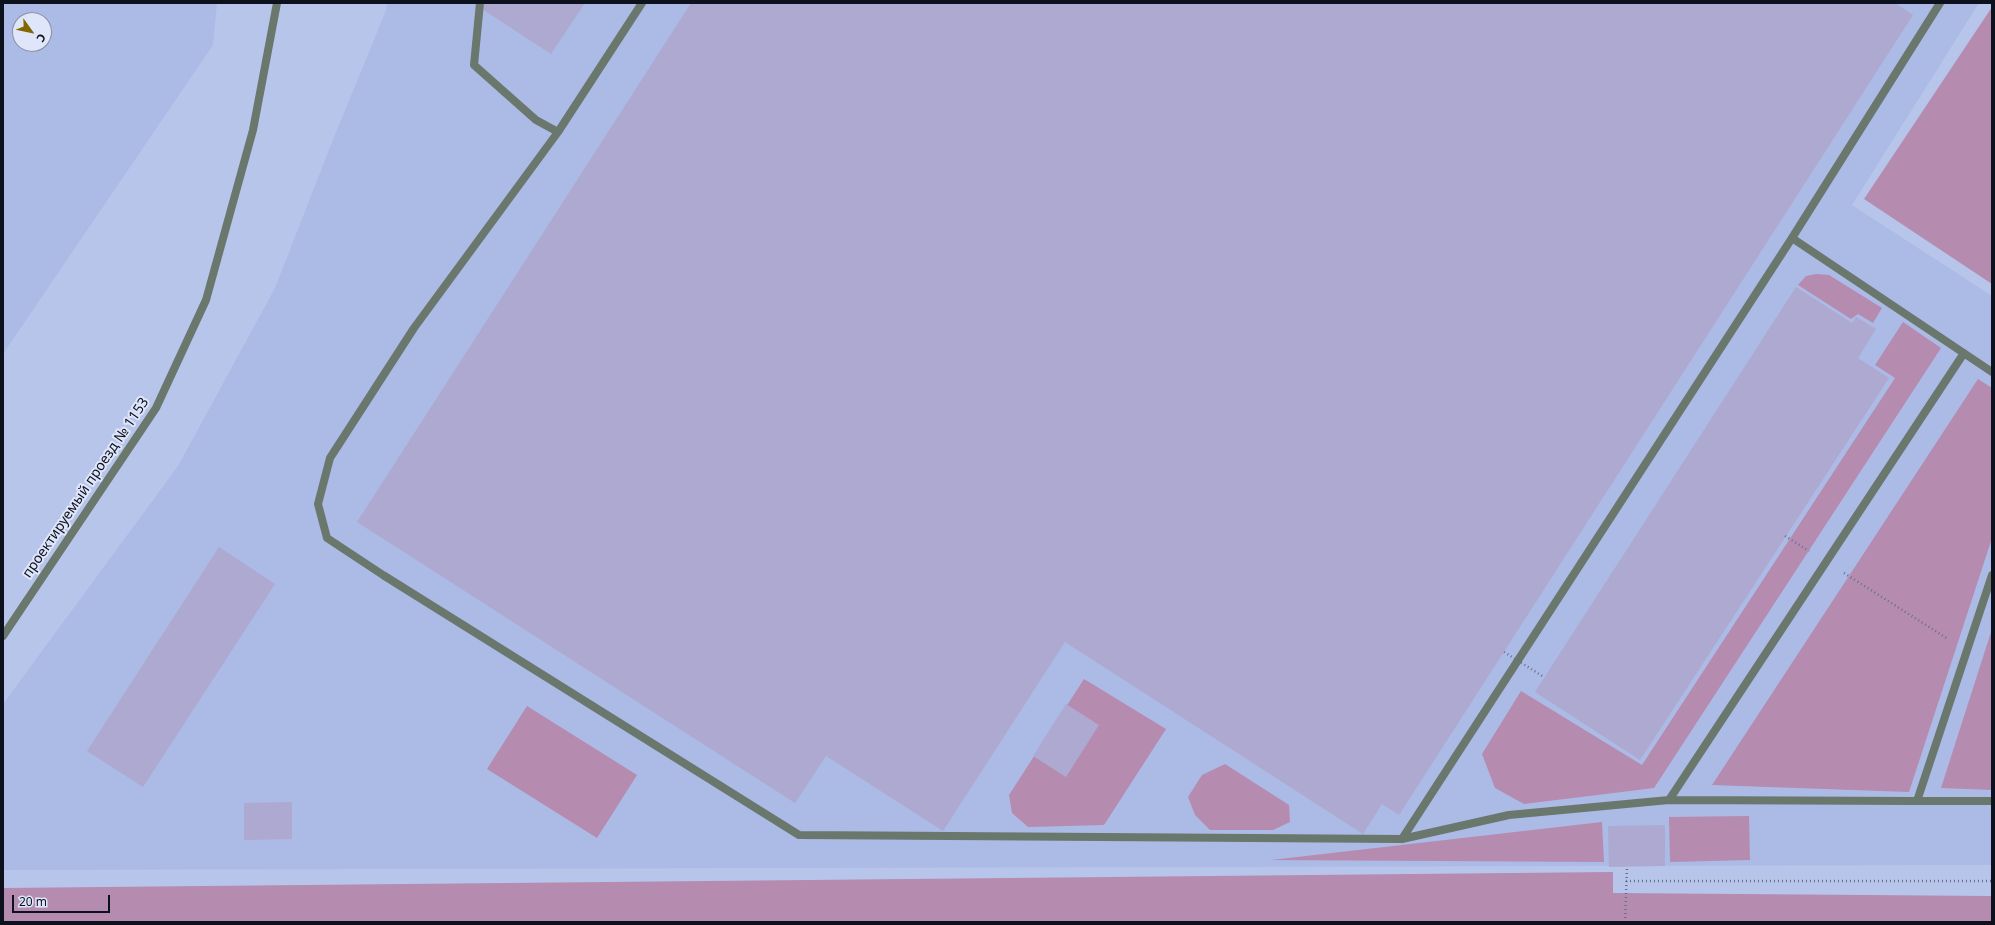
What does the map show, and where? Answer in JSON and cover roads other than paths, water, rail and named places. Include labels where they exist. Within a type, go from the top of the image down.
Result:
[{"type":"street","name":"проектируемый проезд № 1153","points":[[3,636],[156,408],[206,300],[253,130],[277,3]]},
{"type":"street","points":[[480,3],[474,65],[536,120],[558,132]]},
{"type":"street","points":[[642,3],[558,132],[414,328],[330,458],[318,504],[328,538],[401,586],[799,835],[1402,839],[1509,815],[1669,800],[1917,802],[1992,801]]},
{"type":"street","points":[[1402,839],[1792,238],[1940,3]]},
{"type":"street","points":[[1792,238],[1992,372]]},
{"type":"street","points":[[1669,800],[1964,353]]},
{"type":"street","points":[[1917,802],[1992,575]]}]
